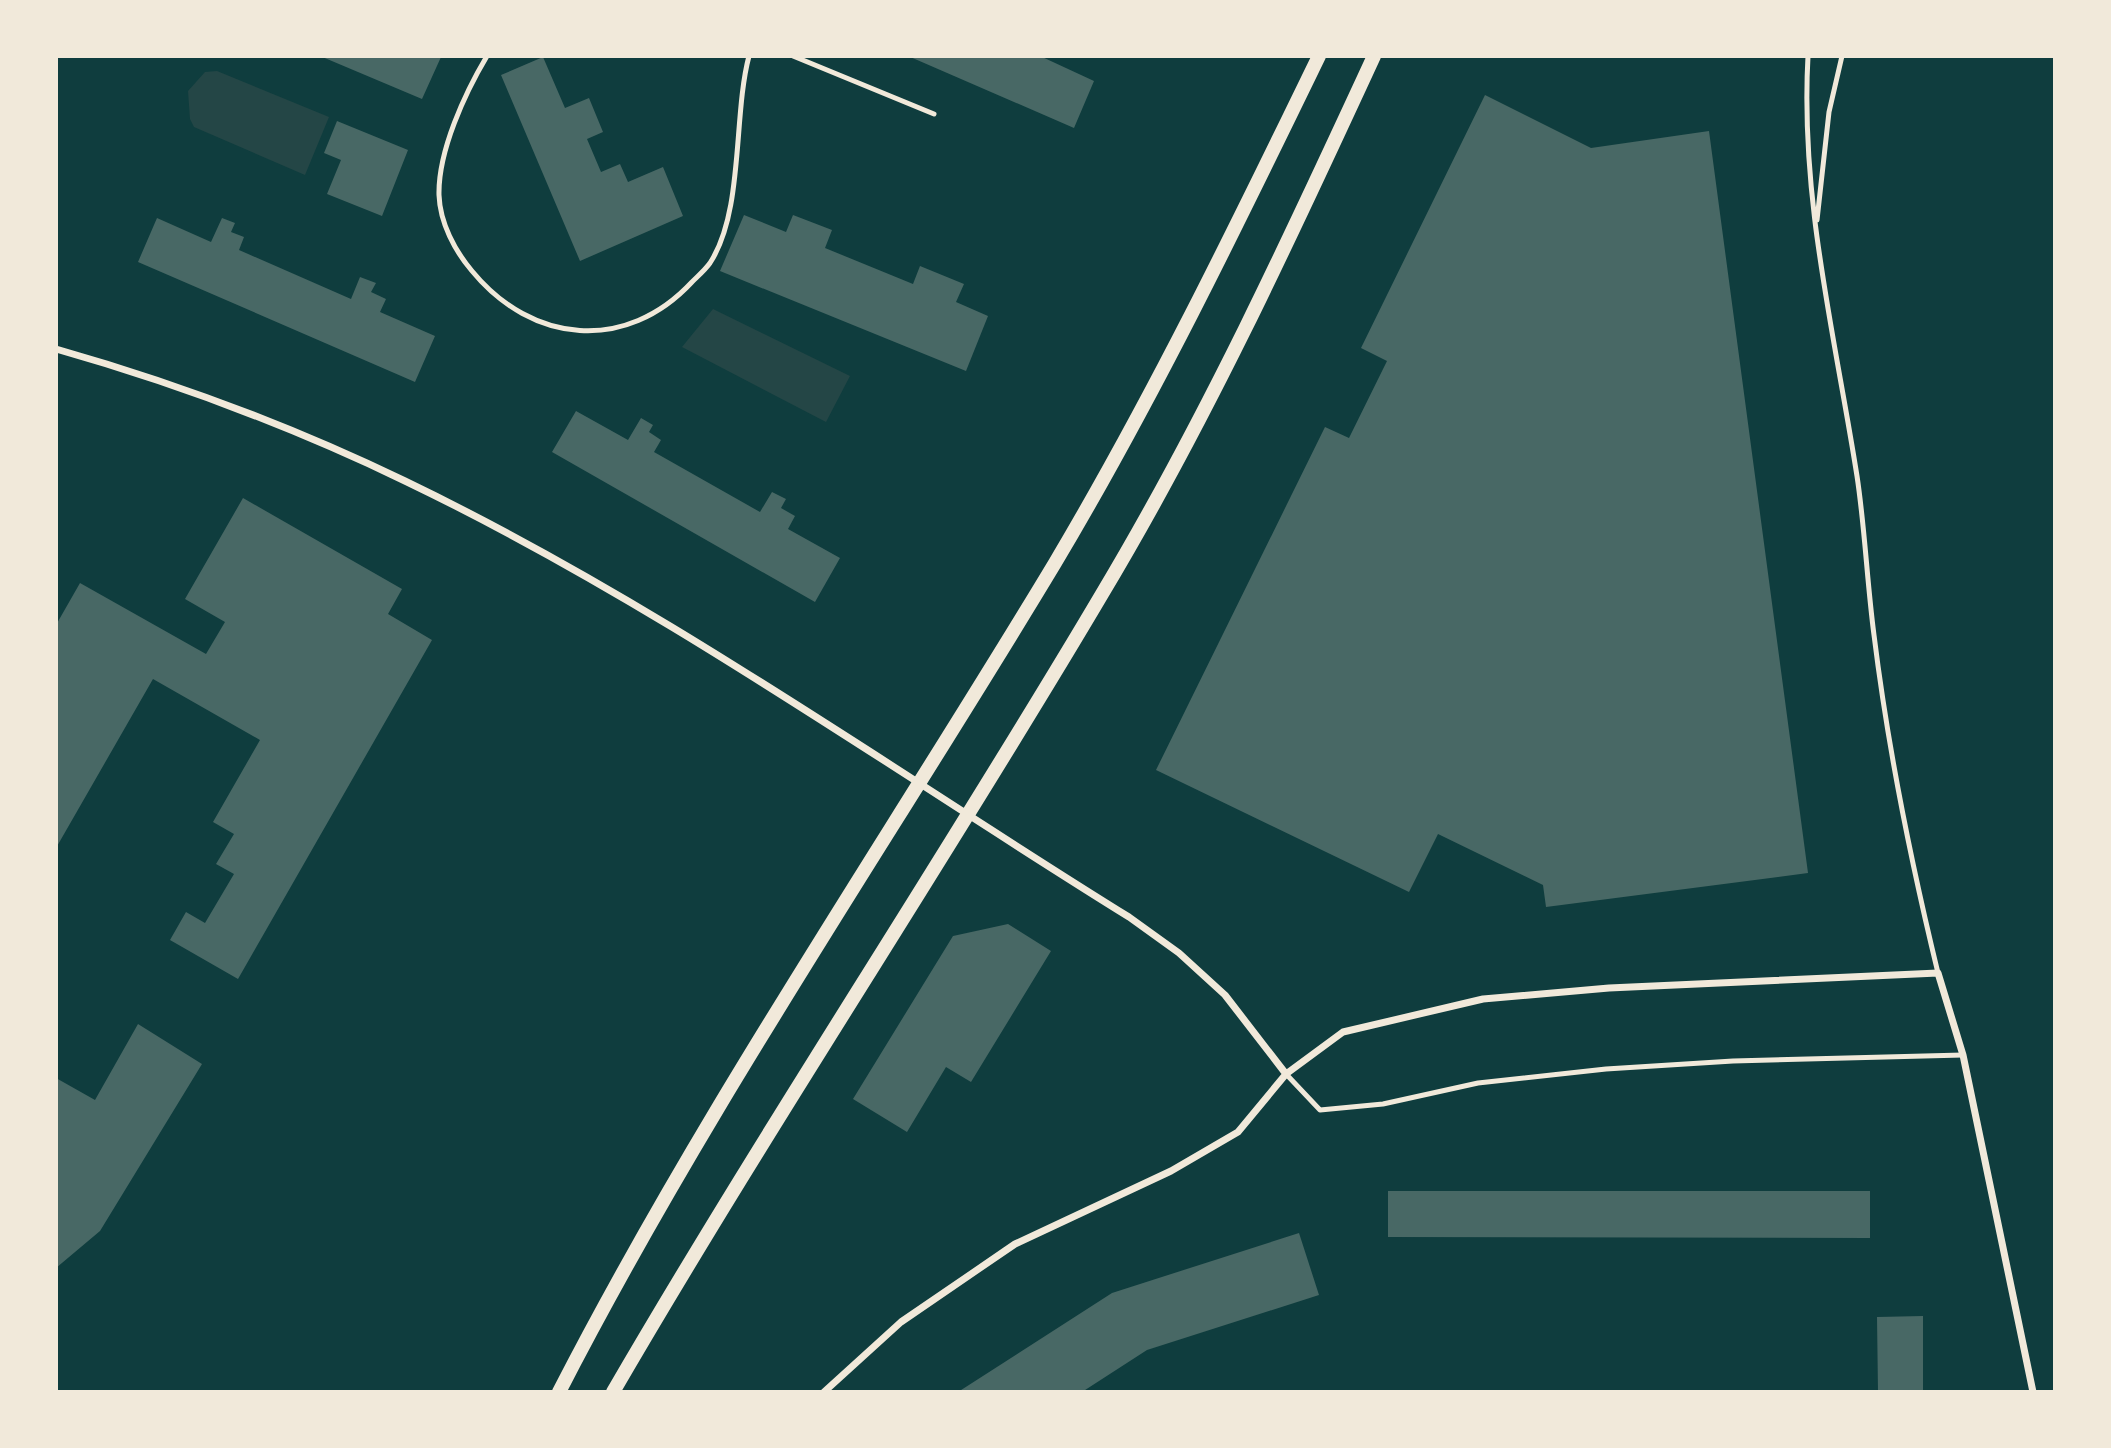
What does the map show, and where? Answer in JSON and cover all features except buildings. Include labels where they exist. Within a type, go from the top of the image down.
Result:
[{"type":"main road","points":[[559,1392],[669,1189],[919,786],[1056,560],[1125,439],[1319,56]]},
{"type":"main road","points":[[612,1392],[717,1213],[1103,593],[1175,466],[1322,170],[1374,56]]},
{"type":"street","points":[[56,349],[117,367],[266,419],[405,481],[627,601],[766,686],[966,816],[1129,917],[1179,953],[1225,995],[1286,1074]]},
{"type":"street","points":[[824,1392],[901,1322],[1015,1244],[1171,1171],[1238,1132],[1286,1074],[1343,1032],[1483,999],[1609,988],[1938,974],[1963,1055],[2033,1392]]},
{"type":"lane","points":[[487,56],[467,90],[446,154],[439,196],[454,250],[490,294],[515,311],[546,326],[611,331],[660,311],[678,298],[710,263],[724,232],[749,56]]},
{"type":"lane","points":[[793,56],[934,114]]},
{"type":"lane","points":[[1808,56],[1805,116],[1815,234],[1857,478],[1882,687],[1914,878],[1938,974]]},
{"type":"lane","points":[[1815,234],[1829,112],[1842,56]]},
{"type":"lane","points":[[1286,1074],[1320,1110],[1383,1104],[1478,1083],[1606,1069],[1733,1061],[1963,1055]]},
{"type":"shaded area","points":[[217,71],[329,117],[305,175],[194,127],[190,119],[188,91],[205,72]]},
{"type":"shaded area","points":[[713,309],[850,376],[826,422],[682,347]]}]
